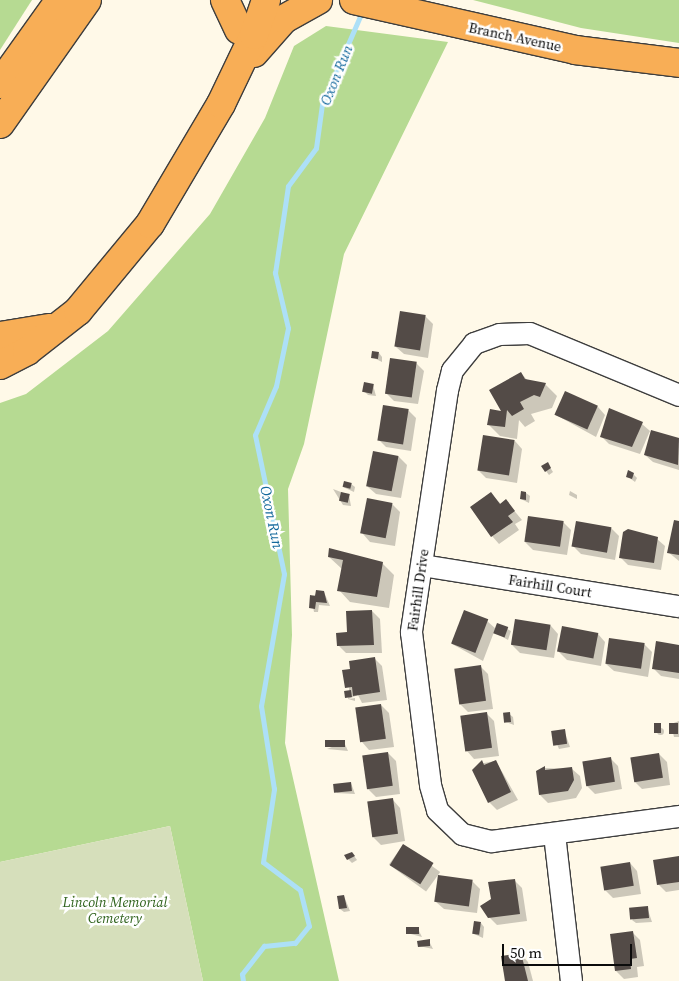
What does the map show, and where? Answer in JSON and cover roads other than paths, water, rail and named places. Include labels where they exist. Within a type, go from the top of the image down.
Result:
[{"type":"highway","points":[[225,0],[239,30]]},
{"type":"highway","points":[[233,80],[239,30],[246,0]]},
{"type":"highway","points":[[0,365],[61,325],[105,282],[150,224],[233,80],[266,0]]},
{"type":"highway","points":[[233,80],[284,19],[318,0]]},
{"type":"highway","name":"Branch Avenue","points":[[354,0],[575,50],[679,63]]},
{"type":"highway","points":[[0,84],[77,1]]},
{"type":"highway","points":[[0,124],[77,1]]},
{"type":"highway","points":[[0,336],[61,325]]},
{"type":"street","name":"Fairhill Drive","points":[[679,395],[529,333],[499,334],[474,343],[452,370],[447,390],[411,632],[437,810],[456,830],[479,841],[554,834],[679,816]]},
{"type":"street","name":"Fairhill Court","points":[[422,565],[679,606]]},
{"type":"street","points":[[554,834],[571,981]]},
{"type":"waterway","name":"Oxon Run","points":[[243,981],[242,974],[264,946],[295,943],[309,926],[300,890],[263,862],[274,789],[261,706],[284,574],[255,435],[276,386],[288,328],[275,273],[288,186],[316,148],[322,104],[360,16]]},
{"type":"park label","name":"Lincoln Memorial Cemetery","points":[[115,910]]}]
